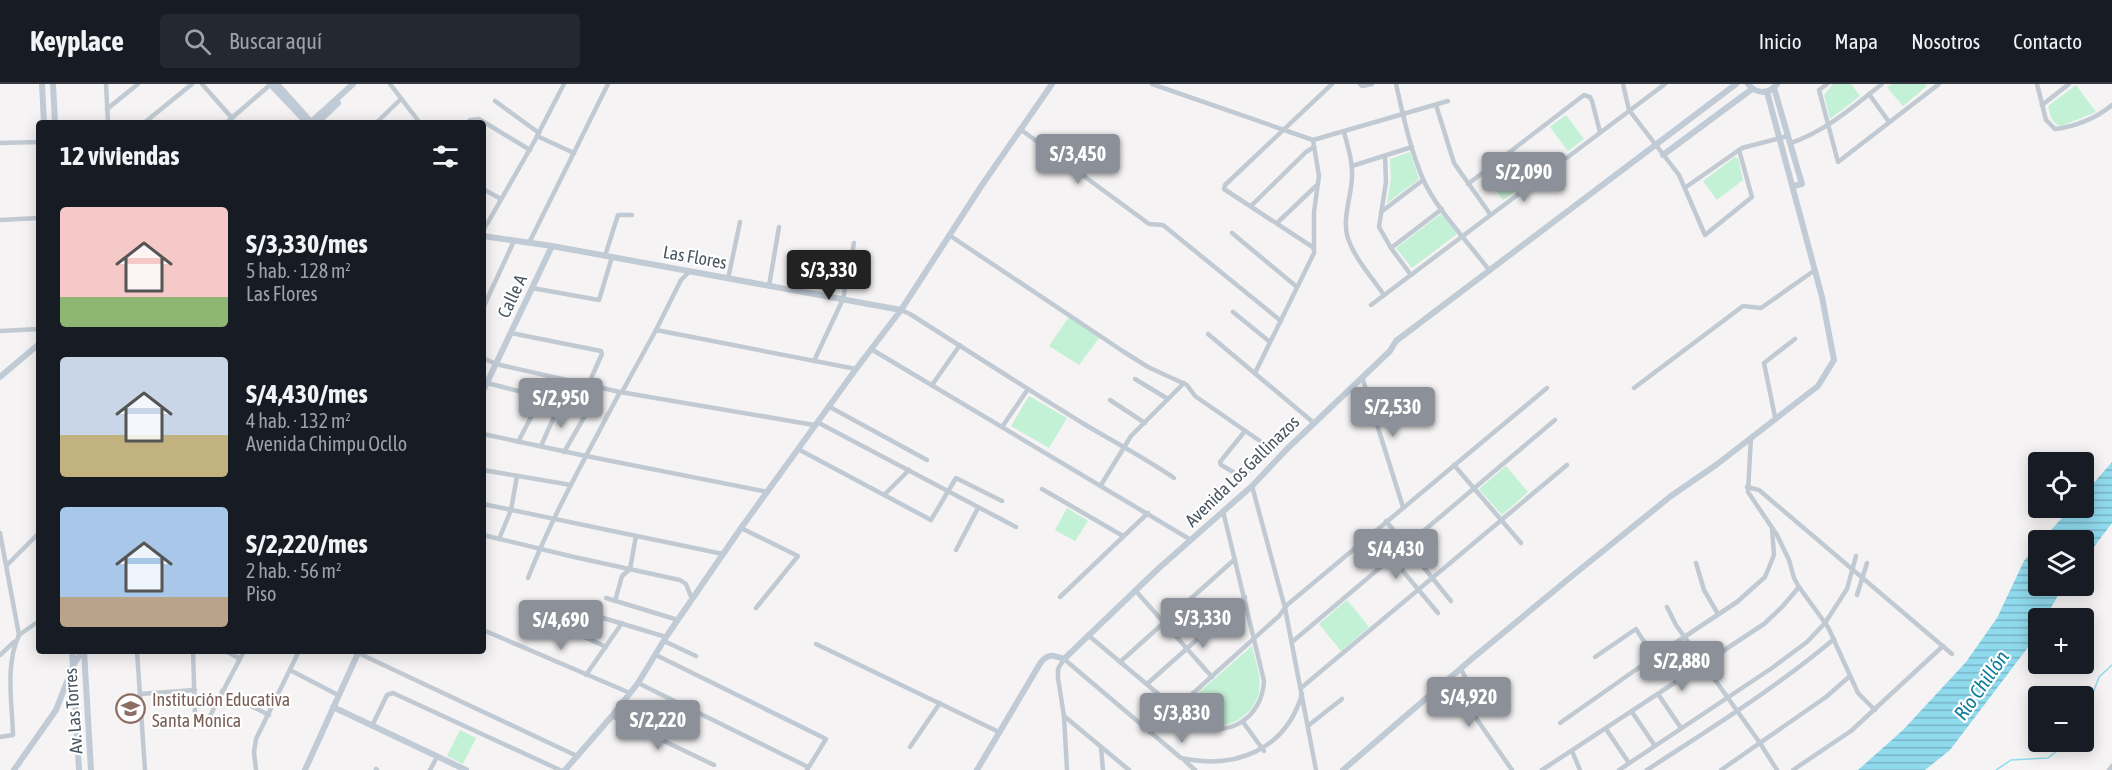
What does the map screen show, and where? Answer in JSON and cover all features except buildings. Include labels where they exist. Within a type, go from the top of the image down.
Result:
[{"type":"street","points":[[42,84],[44,120]]},
{"type":"street","points":[[53,84],[55,120]]},
{"type":"street","points":[[105,84],[108,120]]},
{"type":"street","points":[[107,109],[138,84]]},
{"type":"street","points":[[148,120],[192,84]]},
{"type":"street","points":[[202,84],[232,118]]},
{"type":"street","points":[[230,120],[271,84],[308,120]]},
{"type":"street","points":[[277,84],[308,120]]},
{"type":"street","points":[[315,120],[358,84]]},
{"type":"street","points":[[390,84],[418,120]]},
{"type":"street","points":[[486,226],[530,150],[564,84]]},
{"type":"street","points":[[529,243],[608,84]]},
{"type":"street","points":[[372,726],[387,695],[393,693],[562,770],[577,756],[638,683],[665,639],[741,528],[769,493],[828,406],[901,310],[1052,84]]},
{"type":"street","points":[[1152,84],[1313,140],[1448,101]]},
{"type":"street","points":[[1314,248],[1224,189],[1225,185],[1332,84]]},
{"type":"street","points":[[1360,84],[1362,86],[1372,84]]},
{"type":"street","points":[[1396,84],[1412,147],[1424,180],[1442,208],[1489,270]]},
{"type":"street","points":[[1623,84],[1629,110],[1686,187],[1705,235],[1752,197],[1739,150]]},
{"type":"street","points":[[1371,305],[1665,84]]},
{"type":"street","name":"Avenida Los Gallinazos","points":[[1064,659],[1087,634],[1190,539],[1252,486],[1390,351],[1396,341],[1736,84]]},
{"type":"street","points":[[1827,84],[1819,90],[1838,162],[1939,84]]},
{"type":"street","points":[[1791,143],[1812,136],[1828,126],[1882,84]]},
{"type":"street","points":[[2037,84],[2046,120],[2055,129],[2065,128],[2096,116],[2112,105]]},
{"type":"street","points":[[2042,105],[2069,84]]},
{"type":"street","points":[[314,120],[351,85]]},
{"type":"street","points":[[1664,155],[1750,87],[1773,88]]},
{"type":"street","points":[[1773,88],[1802,184],[1793,186]]},
{"type":"street","points":[[1343,770],[1461,669],[1671,496],[1818,386],[1834,360],[1815,270],[1780,138],[1773,88]]},
{"type":"street","points":[[1869,94],[1889,122]]},
{"type":"street","points":[[1468,184],[1584,95],[1590,97],[1592,101],[1600,132]]},
{"type":"street","points":[[379,120],[401,99]]},
{"type":"street","points":[[495,101],[538,135],[574,153]]},
{"type":"street","points":[[1436,105],[1454,163],[1490,214]]},
{"type":"street","points":[[486,123],[530,150]]},
{"type":"street","points":[[1020,129],[1149,224],[1163,225],[1281,321]]},
{"type":"street","points":[[1344,132],[1352,166],[1346,217],[1347,234],[1353,252],[1384,295]]},
{"type":"street","points":[[1686,187],[1739,150],[1788,135]]},
{"type":"street","points":[[1255,373],[1314,253],[1314,212],[1319,176],[1313,140]]},
{"type":"street","points":[[0,143],[36,142]]},
{"type":"street","points":[[1251,206],[1306,152],[1314,147]]},
{"type":"street","points":[[1352,166],[1412,147]]},
{"type":"street","points":[[1384,156],[1386,182],[1379,227],[1411,275]]},
{"type":"street","points":[[1381,212],[1424,180]]},
{"type":"street","points":[[1277,223],[1317,185]]},
{"type":"street","points":[[486,191],[501,199]]},
{"type":"street","points":[[1391,248],[1442,208]]},
{"type":"street","points":[[532,288],[599,300],[618,215],[632,215]]},
{"type":"street","points":[[0,220],[36,218]]},
{"type":"street","points":[[728,279],[740,222]]},
{"type":"street","points":[[769,286],[778,227]]},
{"type":"street","points":[[1232,233],[1297,287]]},
{"type":"street","name":"Las Flores","points":[[486,236],[552,246],[901,310]]},
{"type":"street","points":[[949,236],[1124,352],[1148,367],[1184,383],[1195,396],[1245,431],[1271,450],[1263,460],[1242,477],[1221,465],[1220,462],[1245,431]]},
{"type":"street","points":[[486,302],[514,241]]},
{"type":"street","points":[[814,361],[843,299],[854,243]]},
{"type":"street","name":"Calle A","points":[[487,383],[552,246]]},
{"type":"street","points":[[1634,388],[1743,306],[1761,309],[1815,270]]},
{"type":"street","points":[[528,578],[539,549],[570,485],[656,330],[681,280],[689,272]]},
{"type":"street","points":[[901,310],[1174,478]]},
{"type":"street","points":[[1233,312],[1270,342]]},
{"type":"street","points":[[0,331],[36,329]]},
{"type":"street","points":[[656,330],[856,369]]},
{"type":"street","points":[[511,333],[601,351],[602,354],[588,385]]},
{"type":"street","points":[[1208,334],[1314,423]]},
{"type":"street","points":[[1775,417],[1764,363],[1795,339]]},
{"type":"street","points":[[0,371],[36,341]]},
{"type":"street","points":[[932,385],[960,345]]},
{"type":"street","points":[[0,377],[36,347]]},
{"type":"street","points":[[871,349],[1190,539]]},
{"type":"street","points":[[486,359],[496,364],[621,392],[816,424],[1016,527]]},
{"type":"street","points":[[518,442],[542,396],[549,376]]},
{"type":"street","points":[[1362,377],[1403,507]]},
{"type":"street","points":[[1135,379],[1168,399]]},
{"type":"street","points":[[487,383],[588,409]]},
{"type":"street","points":[[1101,485],[1124,447],[1184,383]]},
{"type":"street","points":[[564,452],[601,388]]},
{"type":"street","points":[[1150,732],[1279,616],[1285,608],[1371,533],[1547,388]]},
{"type":"street","points":[[1002,427],[1028,389]]},
{"type":"street","points":[[1110,400],[1145,423]]},
{"type":"street","points":[[541,446],[561,401]]},
{"type":"street","points":[[828,406],[927,460]]},
{"type":"street","points":[[1292,642],[1555,420]]},
{"type":"street","points":[[486,435],[769,493]]},
{"type":"street","points":[[1751,437],[1748,494],[1771,527],[1789,560],[1799,587],[1825,622],[1858,693],[1875,710]]},
{"type":"street","points":[[798,449],[931,520],[958,477],[1002,501]]},
{"type":"street","points":[[1454,465],[1521,543]]},
{"type":"street","points":[[1181,758],[1193,763],[1218,767],[1242,763],[1274,745],[1290,725],[1302,691],[1567,465]]},
{"type":"street","points":[[884,495],[909,470]]},
{"type":"street","points":[[486,471],[570,485]]},
{"type":"street","points":[[499,539],[511,510],[517,476]]},
{"type":"street","points":[[1252,486],[1285,608],[1316,770]]},
{"type":"street","points":[[1747,488],[1758,490],[1952,654]]},
{"type":"street","points":[[1042,489],[1123,536]]},
{"type":"street","points":[[486,505],[723,554]]},
{"type":"street","points":[[956,550],[978,508]]},
{"type":"street","points":[[1087,634],[1193,723],[1202,728],[1225,730],[1243,723],[1257,707],[1264,691],[1263,672],[1223,511]]},
{"type":"street","points":[[1060,597],[1148,513]]},
{"type":"street","points":[[1386,521],[1451,601]]},
{"type":"street","points":[[1560,723],[1737,602],[1765,577],[1774,555],[1771,527]]},
{"type":"street","points":[[741,528],[798,556],[756,608]]},
{"type":"street","points":[[0,533],[20,635],[11,663],[12,736],[0,737]]},
{"type":"street","points":[[1371,533],[1438,613]]},
{"type":"street","points":[[6,565],[36,536]]},
{"type":"street","points":[[486,536],[680,580],[686,584],[692,599]]},
{"type":"street","points":[[615,601],[622,576],[630,569],[636,536]]},
{"type":"street","points":[[1619,770],[1772,669],[1807,642],[1825,622],[1847,589],[1856,556]]},
{"type":"street","points":[[1120,662],[1235,559]]},
{"type":"street","points":[[1857,595],[1867,562]]},
{"type":"street","points":[[1695,563],[1704,590],[1718,614]]},
{"type":"street","points":[[1542,770],[1764,624],[1799,587]]},
{"type":"street","points":[[1135,590],[1212,677]]},
{"type":"street","points":[[1147,684],[1245,597]]},
{"type":"street","points":[[606,598],[678,620]]},
{"type":"street","points":[[1667,607],[1777,770]]},
{"type":"street","points":[[606,647],[565,628],[577,610],[665,639],[696,656]]},
{"type":"street","points":[[0,655],[36,623]]},
{"type":"street","points":[[586,675],[622,623]]},
{"type":"street","points":[[1595,657],[1636,629],[1654,657]]},
{"type":"street","points":[[486,631],[630,693]]},
{"type":"street","points":[[1647,770],[1737,711],[1801,666],[1834,639]]},
{"type":"street","points":[[816,644],[999,732]]},
{"type":"street","points":[[1793,770],[1851,731],[1943,646]]},
{"type":"street","name":"Av. Las Torres","points":[[72,654],[79,770]]},
{"type":"street","points":[[14,770],[56,710],[73,666],[81,654]]},
{"type":"street","name":"Av. Las Torres","points":[[83,654],[92,770]]},
{"type":"street","points":[[137,654],[144,770]]},
{"type":"street","points":[[194,654],[195,714],[198,719],[203,720],[209,718],[242,654]]},
{"type":"street","points":[[231,654],[240,659]]},
{"type":"street","points":[[256,770],[255,743],[298,654]]},
{"type":"street","points":[[305,770],[357,654]]},
{"type":"street","points":[[362,654],[577,756]]},
{"type":"street","points":[[977,770],[1041,662],[1050,654],[1064,659],[1195,770]]},
{"type":"street","points":[[638,683],[807,768],[826,739],[656,655]]},
{"type":"street","points":[[1064,659],[1058,669],[1058,678],[1064,716],[1067,770]]},
{"type":"street","points":[[1461,669],[1466,679],[1467,705],[1512,770]]},
{"type":"street","points":[[290,670],[338,695]]},
{"type":"street","points":[[1720,770],[1826,697],[1850,676]]},
{"type":"street","points":[[140,694],[195,690]]},
{"type":"street","points":[[222,691],[269,715]]},
{"type":"street","points":[[1658,694],[1681,728]]},
{"type":"street","points":[[1309,725],[1342,699]]},
{"type":"street","points":[[910,747],[940,704]]},
{"type":"street","points":[[333,707],[466,770]]},
{"type":"street","points":[[1632,712],[1655,746]]},
{"type":"street","points":[[612,716],[714,765]]},
{"type":"street","points":[[1064,716],[1129,770]]},
{"type":"street","points":[[1243,723],[1264,751]]},
{"type":"street","points":[[1606,729],[1629,763]]},
{"type":"street","points":[[1101,747],[1102,770]]},
{"type":"street","points":[[1572,752],[1580,770]]},
{"type":"street","points":[[430,770],[437,757]]},
{"type":"street","points":[[1656,764],[1661,770]]},
{"type":"street","points":[[2109,770],[2112,766]]},
{"type":"green space","points":[[1833,84],[1851,84],[1860,96],[1830,119],[1824,95]]},
{"type":"green space","points":[[1892,84],[1925,84],[1927,86],[1903,106],[1887,87]]},
{"type":"green space","points":[[2076,85],[2096,112],[2061,126],[2058,125],[2052,119],[2048,106]]},
{"type":"green space","points":[[1566,115],[1584,139],[1568,151],[1550,127]]},
{"type":"green space","points":[[1410,152],[1419,179],[1387,203],[1391,179],[1390,159]]},
{"type":"green space","points":[[1735,157],[1738,158],[1743,180],[1717,200],[1703,181]]},
{"type":"green space","points":[[1501,165],[1519,189],[1503,200],[1485,176]]},
{"type":"green space","points":[[1441,214],[1457,234],[1412,268],[1396,248]]},
{"type":"green space","points":[[1069,317],[1099,338],[1079,365],[1049,346]]},
{"type":"green space","points":[[1029,396],[1067,418],[1049,448],[1011,426]]},
{"type":"green space","points":[[1506,466],[1528,492],[1502,515],[1479,489]]},
{"type":"green space","points":[[1067,508],[1088,521],[1075,541],[1055,530]]},
{"type":"green space","points":[[1347,600],[1369,627],[1341,651],[1319,624]]},
{"type":"green space","points":[[1252,646],[1260,686],[1256,702],[1243,717],[1225,725],[1215,726],[1196,720],[1181,708]]},
{"type":"green space","points":[[460,730],[476,738],[463,764],[447,756]]},
{"type":"water","points":[[2112,462],[2112,523],[2094,547],[2094,530],[2051,530],[2062,518],[2094,518],[2094,483]]},
{"type":"water","name":"Río Chillón","points":[[2028,556],[2028,596],[2058,596],[2051,608],[2028,608],[2028,647],[1950,750],[1925,770],[1858,770],[1903,730],[1966,662],[1997,618]]},
{"type":"waterway","points":[[2094,690],[2099,677],[2112,665]]},
{"type":"waterway","points":[[1996,770],[2011,760],[2048,758],[2055,752]]},
{"type":"place","name":"Institución Educativa Santa Monica","points":[[131,709]]}]
